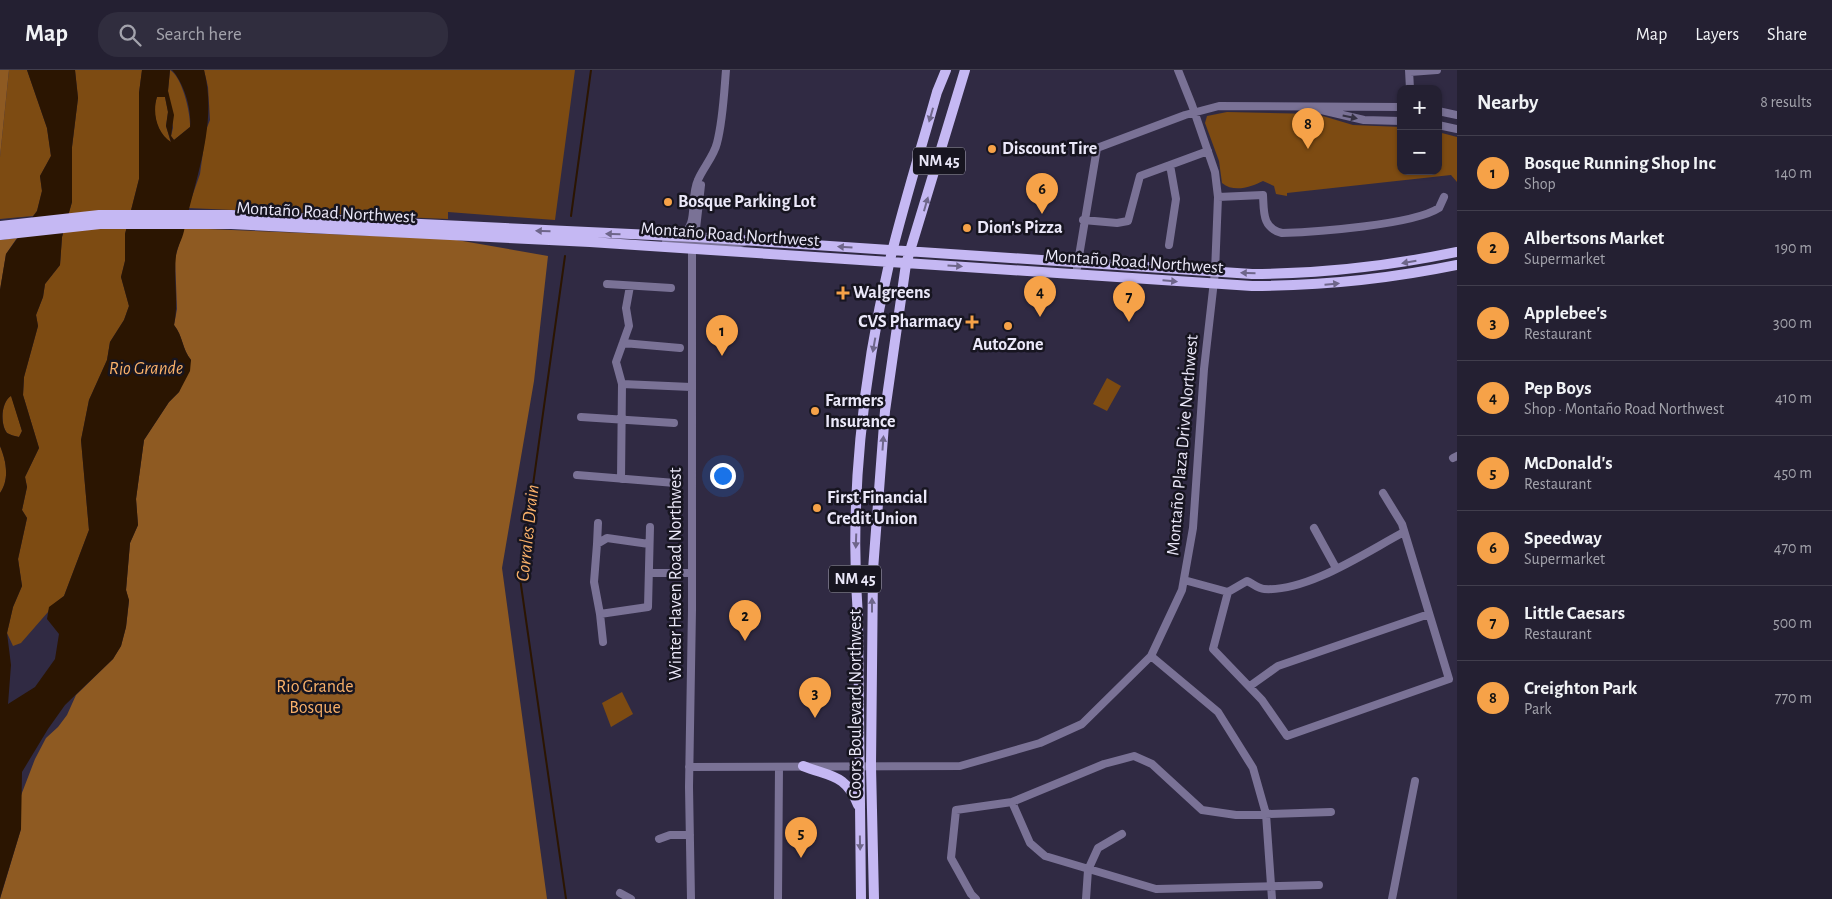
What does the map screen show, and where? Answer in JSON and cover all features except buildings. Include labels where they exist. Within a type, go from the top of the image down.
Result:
[{"type":"main road","name":"Coors Boulevard Northwest","points":[[860,899],[858,616],[855,571],[862,410],[889,263],[937,92],[946,70]]},
{"type":"main road","name":"Coors Boulevard Northwest","points":[[874,899],[871,766],[873,570],[885,411],[906,264],[912,251],[965,70]]},
{"type":"main road","name":"Montaño Road Northwest","points":[[0,226],[99,215],[231,215],[638,246],[1214,285],[1306,286],[1409,275],[1457,265]]},
{"type":"main road","name":"Montaño Road Northwest","points":[[0,235],[100,224],[160,222],[679,236],[1215,272],[1306,274],[1407,262],[1457,252]]},
{"type":"main road","points":[[803,766],[841,779],[852,791],[860,811]]},
{"type":"street","points":[[679,236],[689,232],[692,225],[694,196],[701,176],[717,144],[726,70]]},
{"type":"street","name":"Montaño Plaza Drive Northwest","points":[[689,767],[860,765],[914,768],[960,766],[1040,743],[1082,724],[1151,656],[1182,590],[1193,528],[1204,369],[1215,272],[1218,197],[1215,172],[1178,70]]},
{"type":"street","points":[[1410,85],[1410,71],[1437,70]]},
{"type":"street","points":[[1077,275],[1083,220],[1097,148],[1194,112],[1219,106],[1397,107]]},
{"type":"street","points":[[1303,106],[1364,120],[1397,121]]},
{"type":"street","points":[[1442,112],[1457,115]]},
{"type":"street","points":[[1442,126],[1457,129]]},
{"type":"street","points":[[1083,220],[1117,223],[1128,221],[1140,176],[1208,151]]},
{"type":"street","points":[[1169,246],[1176,199],[1170,165]]},
{"type":"street","points":[[638,246],[657,242],[688,242],[695,237],[701,176]]},
{"type":"street","points":[[1218,197],[1263,195],[1265,220],[1274,231],[1282,233],[1364,226],[1424,215],[1439,208],[1444,197]]},
{"type":"street","points":[[692,249],[696,244],[734,245],[748,241]]},
{"type":"street","name":"Winter Haven Road Northwest","points":[[691,899],[689,767],[692,249]]},
{"type":"street","points":[[607,284],[671,288]]},
{"type":"street","points":[[621,479],[622,384],[616,362],[629,326],[626,308],[630,286]]},
{"type":"street","points":[[623,343],[680,348]]},
{"type":"street","points":[[622,384],[691,387]]},
{"type":"street","points":[[581,416],[674,423]]},
{"type":"street","points":[[577,475],[675,483]]},
{"type":"street","points":[[1383,492],[1404,532],[1449,679],[1287,736],[1250,686],[1213,649],[1228,592],[1247,581],[1262,589],[1294,586],[1336,568],[1404,532]]},
{"type":"street","points":[[598,523],[594,582],[603,642]]},
{"type":"street","points":[[600,614],[648,607],[650,527]]},
{"type":"street","points":[[1314,528],[1336,568]]},
{"type":"street","points":[[597,544],[607,538],[649,544]]},
{"type":"street","points":[[648,573],[691,573]]},
{"type":"street","points":[[1184,580],[1228,592]]},
{"type":"street","points":[[1250,686],[1285,663],[1429,614]]},
{"type":"street","points":[[1151,656],[1218,712],[1253,768],[1266,814],[1272,899]]},
{"type":"street","points":[[976,899],[971,894],[951,858],[956,810],[1012,802],[1104,764],[1134,756],[1152,764],[1202,810],[1236,815],[1332,812]]},
{"type":"street","points":[[778,899],[779,767]]},
{"type":"street","points":[[1392,899],[1415,781]]},
{"type":"street","points":[[1012,802],[1030,843],[1045,856],[1156,889],[1320,885]]},
{"type":"street","points":[[1086,899],[1088,870],[1098,848],[1122,834]]},
{"type":"street","points":[[659,839],[670,835],[690,835]]},
{"type":"street","points":[[620,893],[631,899]]},
{"type":"shaded area","points":[[9,70],[27,70],[47,128],[51,156],[40,176],[42,191],[37,211],[33,216],[0,219],[0,157]]},
{"type":"shaded area","points":[[75,70],[142,70],[139,93],[139,179],[125,234],[125,261],[121,277],[129,306],[124,320],[110,342],[107,360],[89,400],[81,440],[89,530],[64,596],[50,607],[48,612],[21,643],[13,646],[7,633],[13,607],[22,586],[18,559],[27,518],[22,510],[27,487],[25,477],[39,448],[23,395],[24,377],[38,326],[36,315],[43,297],[45,284],[60,265],[62,237],[72,202],[72,147],[78,98]]},
{"type":"shaded area","points":[[170,70],[182,87],[190,121],[190,127],[174,140],[171,136],[173,128],[168,91]]},
{"type":"shaded area","points":[[204,70],[575,70],[555,220],[448,212],[448,219],[188,208],[200,174],[206,130],[210,120],[208,87]]},
{"type":"shaded area","points":[[157,97],[165,97],[168,112],[166,126],[171,143],[162,134],[156,122],[155,103]]},
{"type":"shaded area","points":[[1227,112],[1316,114],[1353,125],[1397,127],[1397,175],[1442,175],[1442,133],[1457,137],[1457,182],[1451,175],[1287,193],[1287,196],[1276,194],[1274,186],[1263,181],[1248,187],[1232,188],[1222,183],[1219,161],[1205,123],[1207,116]]},
{"type":"shaded area","points":[[160,164],[167,177],[165,183],[156,191],[155,184],[160,176]]},
{"type":"shaded area","points":[[1107,378],[1121,386],[1107,411],[1093,404]]},
{"type":"shaded area","points":[[11,395],[22,431],[19,437],[7,433],[3,424],[3,408]]},
{"type":"shaded area","points":[[0,446],[4,457],[6,476],[0,493]]},
{"type":"shaded area","points":[[622,692],[633,714],[611,727],[602,703]]},
{"type":"green space","points":[[0,70],[9,70],[0,157]]},
{"type":"green space","name":"Rio Grande Bosque","points":[[184,228],[451,239],[548,256],[534,381],[502,568],[547,899],[0,899],[21,829],[20,798],[35,759],[46,738],[67,715],[76,695],[113,659],[121,646],[126,627],[129,601],[126,590],[130,543],[138,525],[136,499],[144,440],[169,402],[179,392],[191,360],[174,325],[177,309],[175,258]]},
{"type":"green space","points":[[17,238],[6,254],[0,290],[0,240]]},
{"type":"water","name":"Rio Grande","points":[[27,70],[75,70],[78,98],[72,147],[72,202],[62,237],[60,265],[45,284],[43,297],[36,315],[38,326],[24,377],[23,395],[39,448],[25,477],[27,487],[22,510],[27,518],[18,559],[22,586],[13,607],[7,633],[11,665],[8,704],[35,687],[55,659],[59,634],[47,619],[49,607],[64,596],[89,530],[81,440],[89,400],[107,360],[110,342],[124,320],[129,306],[121,277],[125,261],[125,234],[139,179],[139,93],[142,70],[170,70],[168,91],[174,115],[171,136],[174,140],[190,127],[190,120],[183,89],[172,70],[204,70],[208,90],[207,131],[199,171],[175,265],[176,308],[174,325],[191,360],[190,371],[179,392],[169,402],[144,440],[136,499],[138,525],[130,543],[126,590],[129,600],[126,627],[121,646],[113,659],[65,705],[22,772],[21,829],[0,898],[0,493],[5,482],[6,470],[0,446],[0,290],[6,254],[37,211],[42,191],[40,176],[51,156],[47,128]],"holes":[[[157,97],[165,97],[168,112],[166,126],[171,142],[162,133],[157,122],[155,110]],[[11,396],[22,431],[19,437],[7,433],[3,424],[3,408]]]},
{"type":"waterway","name":"Corrales Drain","points":[[571,216],[591,70]]},
{"type":"waterway","name":"Corrales Drain","points":[[565,256],[520,578],[566,899]]},
{"type":"place","name":"Discount Tire","points":[[992,149]]},
{"type":"place","name":"Creighton Park","points":[[1308,149]]},
{"type":"place","name":"Bosque Parking Lot","points":[[668,202]]},
{"type":"place","name":"Speedway","points":[[1042,214]]},
{"type":"place","name":"Dion's Pizza","points":[[967,228]]},
{"type":"place","name":"Walgreens","points":[[843,293]]},
{"type":"place","name":"Pep Boys","points":[[1040,317]]},
{"type":"place","name":"CVS Pharmacy","points":[[972,322]]},
{"type":"place","name":"Little Caesars","points":[[1129,322]]},
{"type":"place","name":"AutoZone","points":[[1008,326]]},
{"type":"place","name":"Bosque Running Shop Inc","points":[[722,356]]},
{"type":"place","name":"Farmers Insurance","points":[[815,411]]},
{"type":"place","name":"First Financial Credit Union","points":[[817,508]]},
{"type":"place","name":"Albertsons Market","points":[[745,641]]},
{"type":"place","name":"Applebee's","points":[[815,718]]},
{"type":"place","name":"McDonald's","points":[[801,858]]}]
